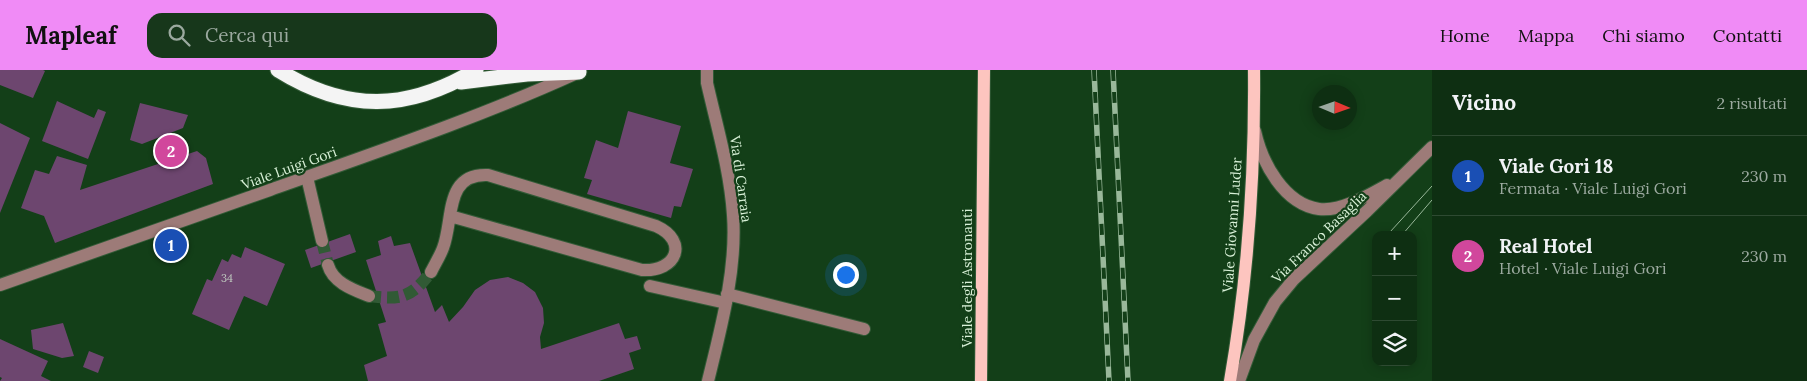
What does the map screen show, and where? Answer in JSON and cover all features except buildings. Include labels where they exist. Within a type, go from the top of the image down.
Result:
[{"type":"highway","points":[[278,70],[331,96],[360,101],[396,100],[435,91],[455,83],[476,70]]},
{"type":"highway","points":[[455,83],[527,74],[580,71]]},
{"type":"main road","points":[[978,70],[983,126]]},
{"type":"main road","points":[[983,126],[984,70]]},
{"type":"main road","name":"Viale Giovanni Luder","points":[[1230,381],[1240,324],[1246,266],[1255,73]]},
{"type":"main road","name":"Viale degli Astronauti","points":[[981,381],[983,126]]},
{"type":"street","name":"Via di Carraia","points":[[708,70],[707,83],[724,156],[734,229],[726,299],[708,381]]},
{"type":"street","name":"Viale Luigi Gori","points":[[0,285],[307,177],[484,112],[530,94],[580,71]]},
{"type":"street","name":"Via Franco Basaglia","points":[[1254,124],[1258,144],[1275,178],[1286,192],[1295,200],[1305,205],[1320,209],[1333,208],[1361,199],[1404,175]]},
{"type":"street","name":"Via Franco Basaglia","points":[[1239,381],[1254,340],[1275,302],[1294,279],[1432,147]]},
{"type":"street","points":[[431,272],[443,247],[454,197],[463,181],[471,176],[488,175],[656,226],[671,235],[675,251],[667,266],[652,271],[642,270],[450,216]]},
{"type":"street","points":[[307,177],[322,241]]},
{"type":"street","points":[[328,265],[329,271],[339,281],[369,296]]},
{"type":"street","points":[[650,286],[726,299],[864,329]]},
{"type":"tunnel","points":[[322,241],[328,265]]},
{"type":"tunnel","points":[[369,296],[389,298],[404,295],[417,287],[431,272]]},
{"type":"tram line","points":[[1391,231],[1432,186]]},
{"type":"tram line","points":[[1405,231],[1432,200]]},
{"type":"railway","points":[[1094,70],[1109,381]]},
{"type":"railway","points":[[1113,70],[1128,381]]},
{"type":"place","name":"Real Hotel","points":[[171,151]]},
{"type":"place","name":"Viale Gori 18","points":[[171,245]]}]
